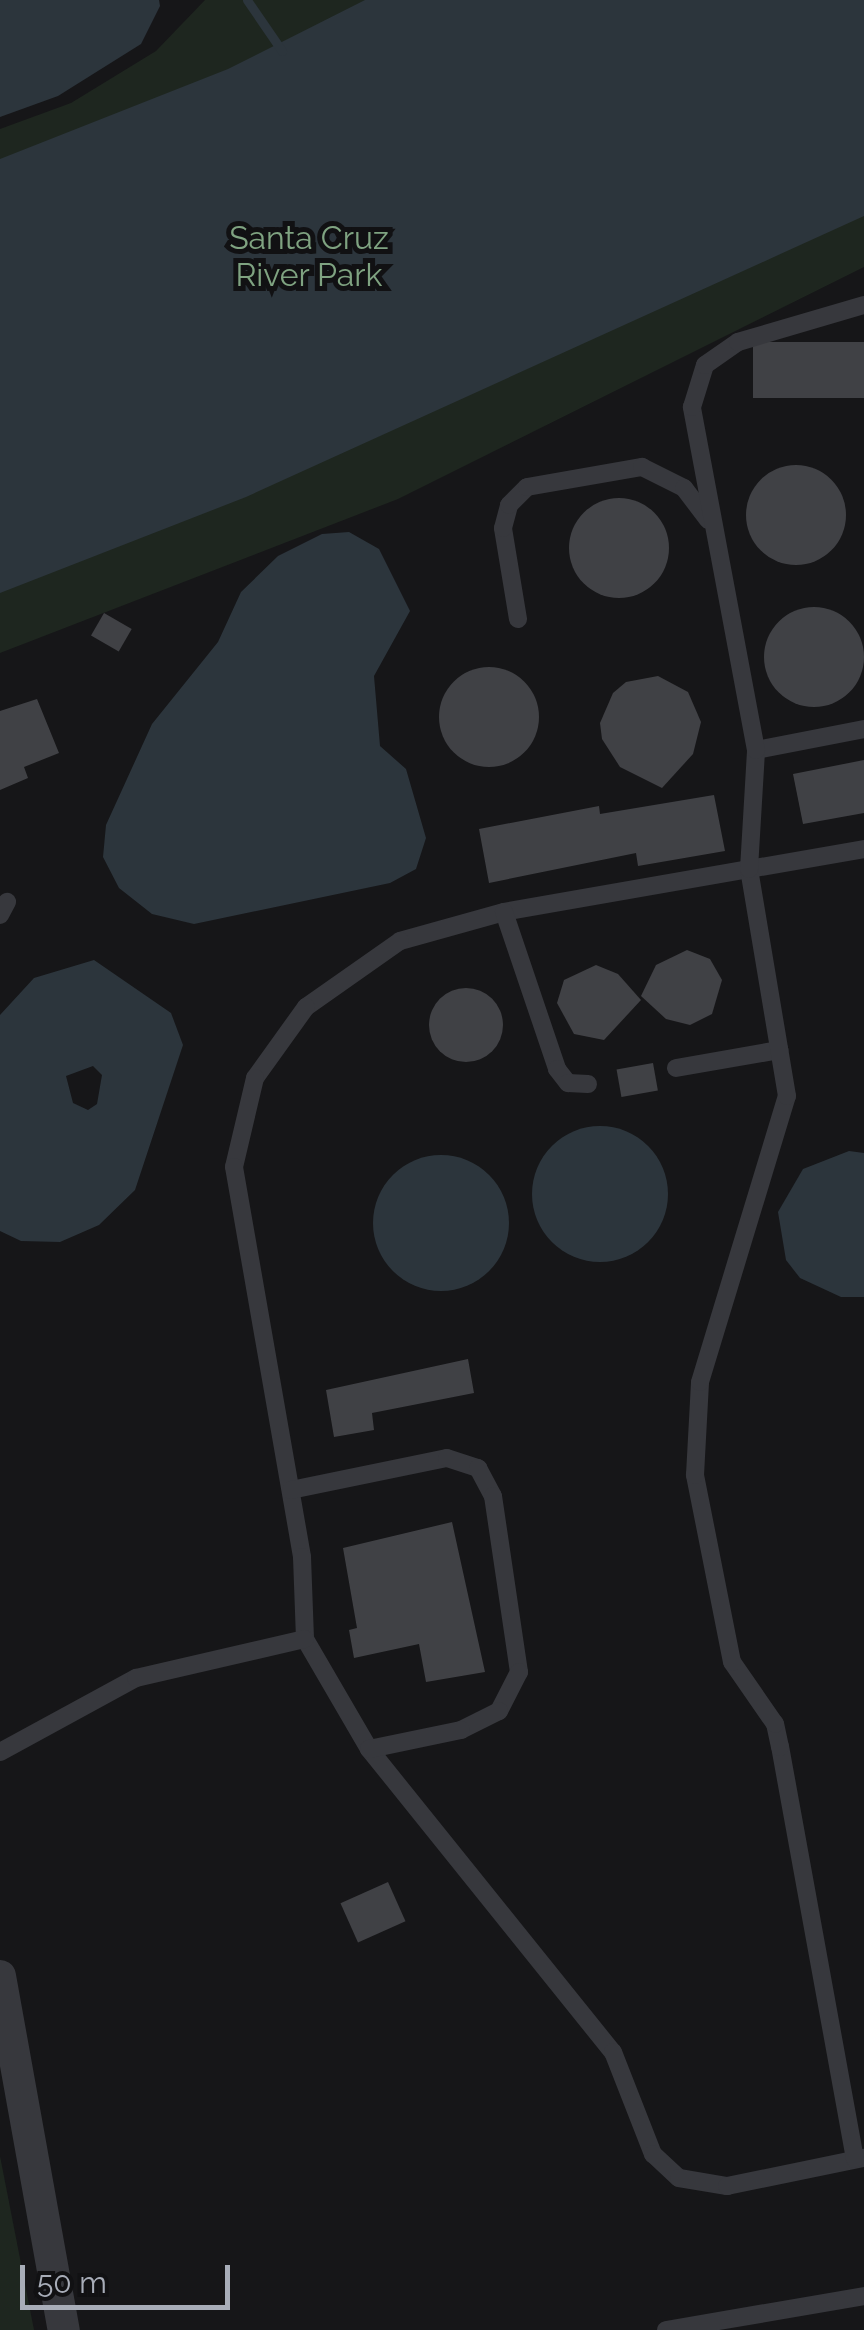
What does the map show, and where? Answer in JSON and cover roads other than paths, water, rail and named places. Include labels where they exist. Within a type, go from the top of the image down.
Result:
[{"type":"street","points":[[0,1976],[64,2330]]},
{"type":"lane","points":[[864,305],[738,342],[704,365],[692,407],[756,750],[749,869],[787,1096],[700,1382],[695,1475],[732,1662],[774,1724],[780,1747],[860,2158],[727,2186],[679,2178],[652,2154],[613,2052],[369,1750],[305,1639],[291,1490],[234,1167],[255,1078],[306,1007],[400,941],[504,912],[749,869],[864,849]]},
{"type":"lane","points":[[518,619],[503,528],[509,505],[526,488],[642,467],[684,488],[712,524]]},
{"type":"lane","points":[[756,750],[864,730]]},
{"type":"lane","points":[[504,912],[557,1069],[568,1083],[588,1084]]},
{"type":"lane","points":[[676,1068],[779,1050]]},
{"type":"lane","points":[[291,1490],[447,1458],[478,1468],[493,1496],[519,1672],[499,1711],[462,1730],[369,1750]]},
{"type":"lane","points":[[0,1752],[136,1678],[305,1639]]},
{"type":"lane","points":[[666,2330],[864,2296]]},
{"type":"waterway","points":[[247,0],[282,51]]},
{"type":"park label","name":"Santa Cruz River Park","points":[[309,258]]}]
